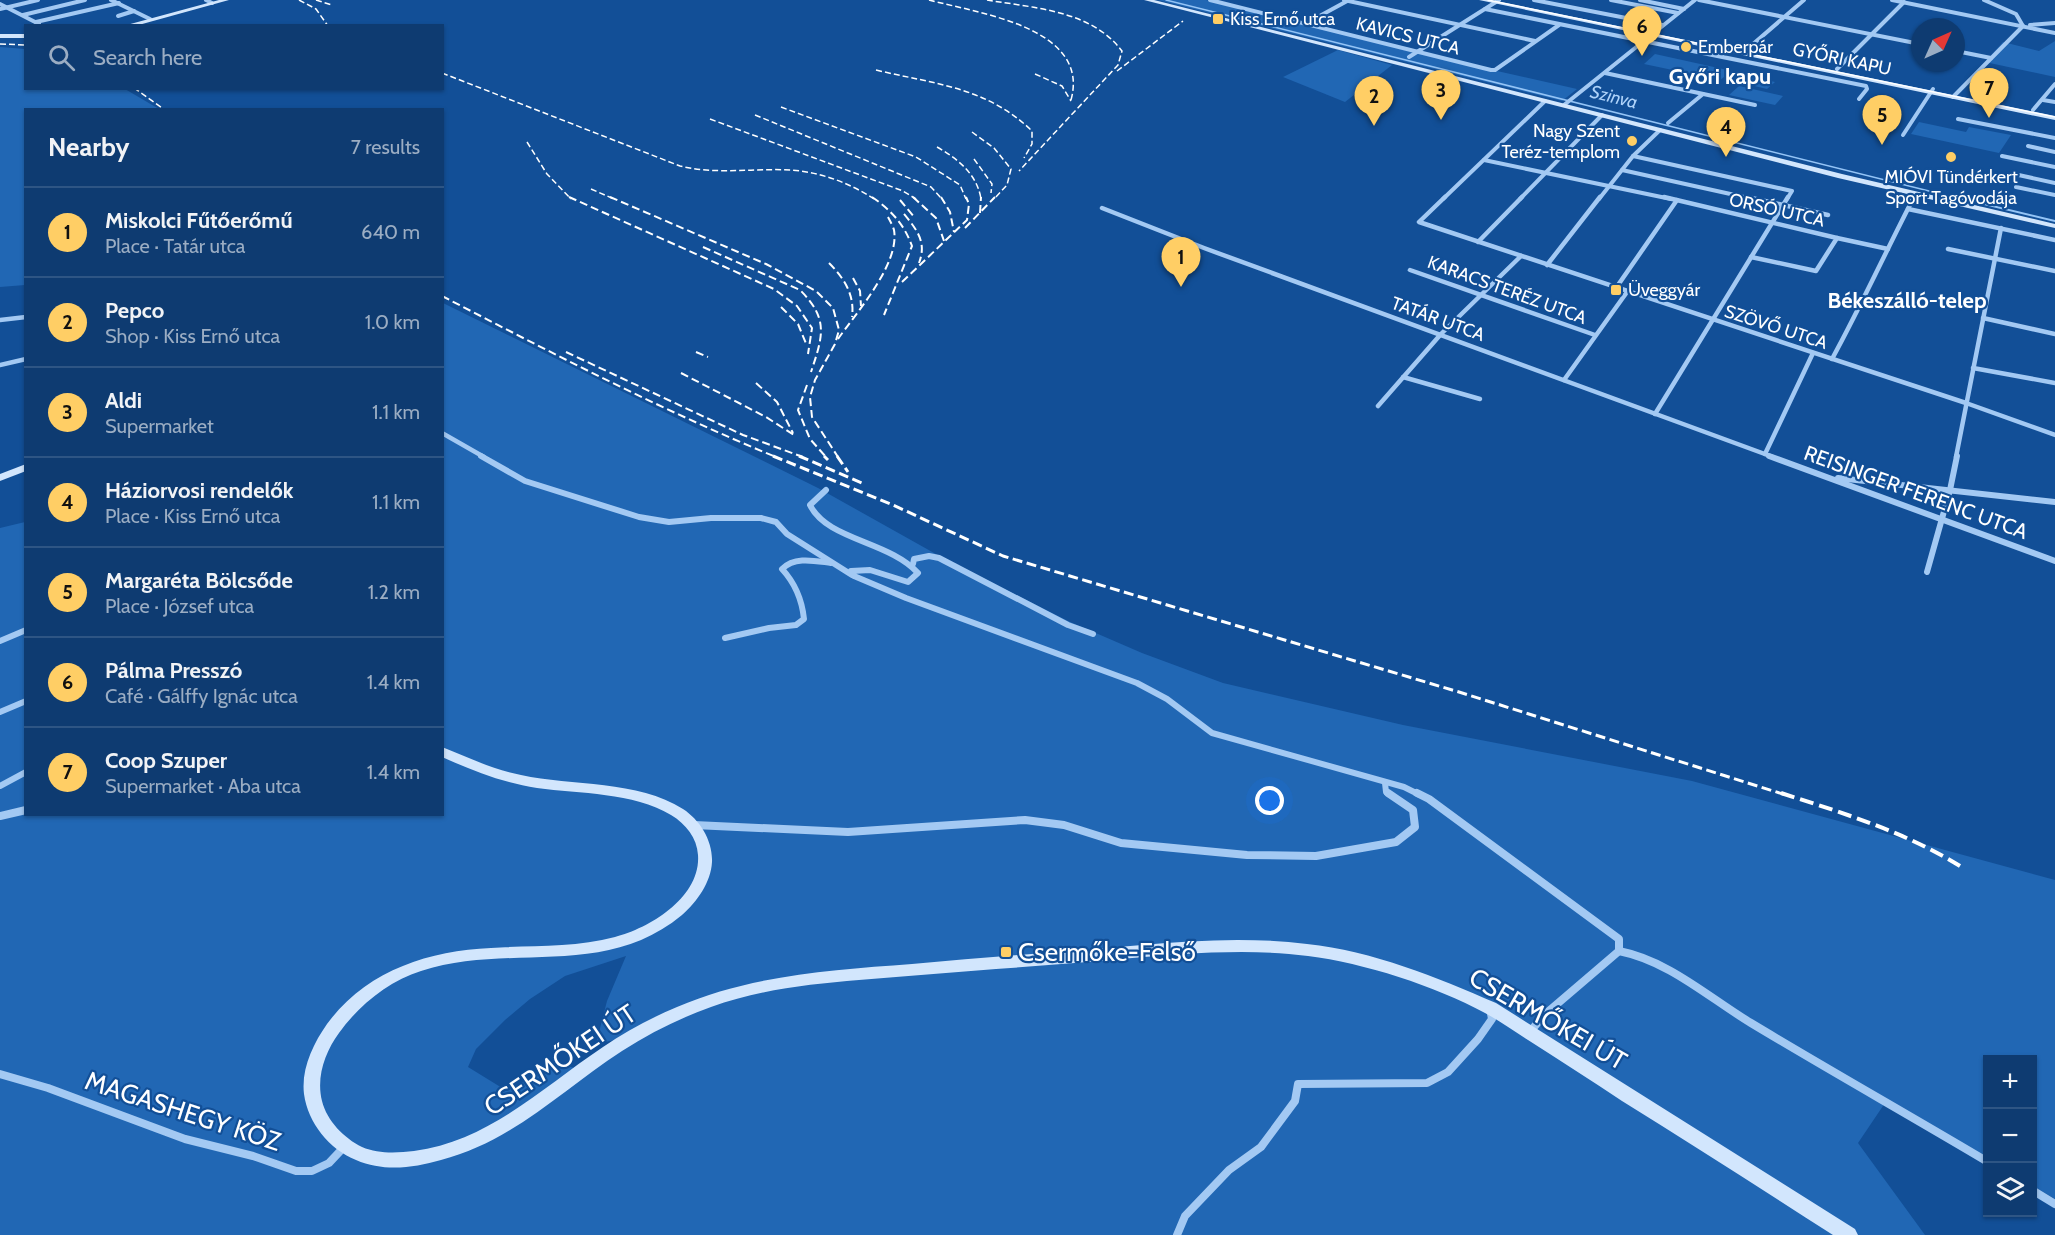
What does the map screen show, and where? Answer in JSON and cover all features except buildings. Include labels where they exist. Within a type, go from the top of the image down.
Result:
[{"type":"street","points":[[0,9],[38,0]]},
{"type":"street","points":[[23,15],[85,0]]},
{"type":"street","points":[[111,0],[150,19]]},
{"type":"street","points":[[133,24],[209,2],[225,0]]},
{"type":"street","points":[[1147,0],[1916,194],[2055,226]]},
{"type":"street","name":"KAVICS UTCA","points":[[1210,0],[1495,70],[1535,41]]},
{"type":"street","points":[[1304,24],[1347,0],[1535,41],[1559,25]]},
{"type":"street","name":"GYŐRI KAPU","points":[[1482,0],[1497,1],[2055,116]]},
{"type":"street","points":[[1534,0],[1662,26]]},
{"type":"street","points":[[1611,0],[1678,13]]},
{"type":"street","points":[[1640,0],[1684,9]]},
{"type":"street","points":[[1566,104],[1652,33],[1697,0],[1911,42]]},
{"type":"street","points":[[1745,51],[1804,0]]},
{"type":"street","points":[[1892,0],[2055,33]]},
{"type":"street","points":[[1984,0],[2016,14],[2023,26]]},
{"type":"street","points":[[1408,57],[1497,1]]},
{"type":"street","points":[[1837,69],[1905,1]]},
{"type":"street","points":[[36,22],[119,3]]},
{"type":"street","points":[[0,4],[39,24]]},
{"type":"street","name":"GYŐRI KAPU","points":[[1485,9],[1866,86],[1867,89],[1859,99]]},
{"type":"street","points":[[118,16],[135,11]]},
{"type":"street","points":[[1954,95],[2023,26],[2055,23]]},
{"type":"street","name":"GYŐRI KAPU","points":[[1652,33],[1837,69],[1932,91]]},
{"type":"street","points":[[0,36],[24,36]]},
{"type":"street","points":[[1965,53],[1991,58]]},
{"type":"street","points":[[1605,73],[1755,105]]},
{"type":"street","points":[[2033,110],[2055,84]]},
{"type":"street","points":[[1903,135],[1932,91]]},
{"type":"street","points":[[1668,123],[1703,94]]},
{"type":"street","name":"GYŐRI KAPU","points":[[1954,95],[2055,116]]},
{"type":"street","points":[[1484,160],[1545,100]]},
{"type":"street","points":[[2043,100],[2055,102]]},
{"type":"street","points":[[1478,242],[1602,115]]},
{"type":"street","points":[[1958,119],[2055,138]]},
{"type":"street","points":[[1547,265],[1633,156],[1660,130]]},
{"type":"street","points":[[2028,146],[2055,152]]},
{"type":"street","points":[[1633,156],[1792,191],[1655,414]]},
{"type":"street","points":[[2002,156],[2055,167]]},
{"type":"street","name":"ORSÓ UTCA","points":[[1484,160],[1677,200],[1837,238],[1816,271],[1751,257]]},
{"type":"street","name":"SZÖVŐ UTCA","points":[[1484,160],[1419,222],[1966,403],[2055,435]]},
{"type":"street","points":[[1622,170],[1828,215]]},
{"type":"street","points":[[2014,174],[2055,183]]},
{"type":"street","points":[[2016,186],[2055,195]]},
{"type":"street","points":[[1832,359],[1869,291],[1916,194]]},
{"type":"street","points":[[1616,288],[1677,200]]},
{"type":"street","name":"TATÁR UTCA","points":[[1102,208],[1204,248],[1765,454]]},
{"type":"street","points":[[1908,209],[2055,240]]},
{"type":"street","points":[[1928,572],[1950,490],[2001,228]]},
{"type":"street","points":[[1837,238],[1888,249]]},
{"type":"street","points":[[1948,249],[2055,271]]},
{"type":"street","points":[[1378,406],[1441,334],[1521,256]]},
{"type":"street","name":"KARACS TERÉZ UTCA","points":[[1410,270],[1595,335]]},
{"type":"street","points":[[1564,380],[1628,292]]},
{"type":"street","points":[[0,320],[24,316]]},
{"type":"street","points":[[1983,318],[2055,334]]},
{"type":"street","points":[[1765,454],[1813,353]]},
{"type":"street","points":[[0,365],[24,359]]},
{"type":"street","points":[[1973,368],[2055,383]]},
{"type":"street","points":[[1403,377],[1480,399]]},
{"type":"street","points":[[444,435],[525,481],[639,518],[669,522],[741,518],[776,522],[787,534],[854,576],[906,598],[1137,683],[1167,699],[1212,733],[1404,787],[1445,810],[1619,939],[1619,951]]},
{"type":"street","name":"REISINGER FERENC UTCA","points":[[1765,454],[2055,561]]},
{"type":"street","points":[[0,478],[24,468]]},
{"type":"street","points":[[1828,477],[2055,502]]},
{"type":"street","points":[[826,490],[810,505],[811,512],[820,521],[834,529],[904,557],[913,564],[918,573],[908,582],[891,579],[862,568],[851,571],[854,576]]},
{"type":"street","points":[[913,564],[914,559],[919,556],[939,558],[1068,625],[1093,634]]},
{"type":"street","points":[[725,638],[796,625],[804,619],[803,608],[790,576],[782,569],[785,564],[794,561],[832,563]]},
{"type":"street","points":[[0,641],[24,631]]},
{"type":"street","points":[[0,712],[24,702]]},
{"type":"street","points":[[444,752],[475,766],[518,780],[653,801],[678,812],[693,825],[848,832],[1025,820],[1064,825],[1121,843],[1247,855],[1316,856],[1396,842],[1415,827],[1413,810],[1386,792],[1385,783]]},
{"type":"street","points":[[0,786],[24,773]]},
{"type":"street","points":[[0,816],[24,811]]},
{"type":"street","name":"CSERMŐKEI ÚT","points":[[693,825],[704,849],[705,864],[702,876],[694,893],[679,909],[667,920],[645,933],[590,949],[458,957],[425,963],[393,976],[366,992],[343,1014],[323,1043],[312,1075],[311,1090],[314,1105],[334,1137],[345,1145],[372,1157],[408,1160],[446,1153],[475,1143],[511,1122],[608,1052],[681,1012],[705,1002],[757,987],[817,977],[1213,948],[1280,947],[1369,962],[1439,985],[1490,1008],[1849,1235]]},
{"type":"street","points":[[1530,1032],[1543,1016],[1619,951],[1630,952],[1675,974],[1736,1013],[1983,1159]]},
{"type":"street","points":[[1177,1235],[1185,1216],[1228,1170],[1261,1147],[1295,1101],[1298,1084],[1427,1083],[1448,1072],[1478,1039],[1492,1019],[1490,1008]]},
{"type":"street","name":"MAGASHEGY KÖZ","points":[[0,1074],[48,1088],[185,1139],[253,1156],[296,1171],[312,1171],[329,1163],[345,1145]]},
{"type":"street","points":[[2037,1193],[2055,1204]]},
{"type":"shaded area","points":[[1158,0],[1206,0],[1417,53],[1577,89],[1562,101]]},
{"type":"shaded area","points":[[2055,41],[2055,77],[1985,62],[2003,42],[2039,51]]},
{"type":"shaded area","points":[[0,47],[24,49],[24,90],[127,90],[157,108],[24,108],[24,285],[0,287]]},
{"type":"shaded area","points":[[1338,50],[1392,65],[1345,102],[1283,77]]},
{"type":"shaded area","points":[[1655,54],[1732,71],[1720,80],[1644,64]]},
{"type":"shaded area","points":[[1733,73],[1775,82],[1767,89],[1725,79]]},
{"type":"shaded area","points":[[1739,86],[1783,96],[1775,105],[1729,95]]},
{"type":"shaded area","points":[[1919,122],[1966,132],[1969,127],[2011,135],[1999,153],[1911,134]]},
{"type":"shaded area","points":[[444,303],[818,488],[943,558],[1068,621],[1142,653],[1223,683],[1403,725],[1692,781],[2055,880],[2055,1199],[2037,1188],[2037,1055],[1983,1055],[1983,1157],[1887,1100],[1858,1143],[1925,1235],[0,1235],[0,528],[24,522],[24,816],[444,816]],"holes":[[[626,956],[607,1001],[596,1044],[633,1036],[582,1071],[558,1062],[507,1091],[468,1067],[476,1049],[530,999],[565,976]]]},
{"type":"waterway","name":"Szinva","points":[[1166,0],[1961,199]]},
{"type":"waterway","name":"Szinva","points":[[1955,197],[2055,221]]},
{"type":"tram line","points":[[1488,0],[2055,117]]},
{"type":"railway","points":[[299,0],[316,9],[327,24]]},
{"type":"railway","points":[[316,0],[332,5]]},
{"type":"railway","points":[[929,0],[1000,18],[1048,40],[1064,55],[1073,75],[1071,100]]},
{"type":"railway","points":[[987,0],[1042,9],[1078,19],[1109,37],[1122,51],[1118,65],[1019,171]]},
{"type":"railway","points":[[1117,71],[1183,21]]},
{"type":"railway","points":[[0,44],[24,45]]},
{"type":"railway","points":[[876,70],[959,89],[997,105],[1015,116],[1032,131],[1032,144],[1024,158]]},
{"type":"railway","points":[[444,74],[680,166],[708,170],[802,171],[834,179],[874,199]]},
{"type":"railway","points":[[1035,74],[1062,86],[1071,101]]},
{"type":"railway","points":[[137,90],[162,108]]},
{"type":"railway","points":[[781,107],[916,157],[960,185],[966,199]]},
{"type":"railway","points":[[755,115],[931,187],[942,199]]},
{"type":"railway","points":[[710,119],[903,191],[914,197]]},
{"type":"railway","points":[[972,132],[994,148],[1011,169],[1007,185],[994,199]]},
{"type":"railway","points":[[527,142],[547,174],[569,197]]},
{"type":"railway","points":[[937,147],[952,157],[971,175],[981,199]]},
{"type":"railway","points":[[974,159],[992,184],[991,193]]},
{"type":"railway","points":[[591,189],[614,199]]},
{"type":"railway","points":[[569,197],[774,289],[797,306],[812,328],[808,354]]},
{"type":"railway","points":[[610,197],[766,264],[816,291],[833,308],[839,330],[835,344],[815,380],[810,397],[812,417],[838,457]]},
{"type":"railway","points":[[872,197],[896,218],[912,246],[884,315]]},
{"type":"railway","points":[[914,197],[936,218],[944,241]]},
{"type":"railway","points":[[941,197],[950,212],[954,232]]},
{"type":"railway","points":[[902,282],[967,220],[969,204],[966,197]]},
{"type":"railway","points":[[980,212],[995,197]]},
{"type":"railway","points":[[980,212],[981,199]]},
{"type":"railway","points":[[900,200],[915,218]]},
{"type":"railway","points":[[965,228],[980,212]]},
{"type":"railway","points":[[904,214],[917,231],[921,242],[919,263]]},
{"type":"railway","points":[[838,339],[884,273],[894,243],[894,230],[888,217]]},
{"type":"railway","points":[[703,247],[800,290],[809,300],[816,310],[821,328],[811,372]]},
{"type":"railway","points":[[829,263],[850,294],[852,317]]},
{"type":"railway","points":[[853,278],[860,291],[861,306]]},
{"type":"railway","points":[[444,297],[649,400],[776,457]]},
{"type":"railway","points":[[781,307],[798,324],[807,346]]},
{"type":"railway","points":[[566,352],[743,435],[803,457]]},
{"type":"railway","points":[[696,352],[708,357]]},
{"type":"railway","points":[[681,373],[766,417],[794,435]]},
{"type":"railway","points":[[756,383],[777,402],[793,433]]},
{"type":"railway","points":[[807,385],[798,410],[810,439],[826,457]]},
{"type":"railway","points":[[773,456],[893,505],[1003,556],[1459,692],[1786,795]]},
{"type":"railway","points":[[799,456],[862,483]]},
{"type":"railway","points":[[824,456],[828,460]]},
{"type":"railway","points":[[837,456],[848,472]]},
{"type":"railway","points":[[1781,793],[1896,833],[1960,866]]},
{"type":"place","name":"Kiss Ernő utca","points":[[1218,19]]},
{"type":"place","name":"Emberpár","points":[[1686,47]]},
{"type":"place","name":"Pálma Presszó","points":[[1642,56]]},
{"type":"place","name":"Coop Szuper","points":[[1989,118]]},
{"type":"place","name":"Aldi","points":[[1441,120]]},
{"type":"place","name":"Pepco","points":[[1374,126]]},
{"type":"place","name":"Nagy Szent Teréz-templom","points":[[1632,141]]},
{"type":"place","name":"Margaréta Bölcsőde","points":[[1882,145]]},
{"type":"place","name":"Háziorvosi rendelők","points":[[1726,157]]},
{"type":"place","name":"MIÓVI Tündérkert Sport Tagóvodája","points":[[1951,157]]},
{"type":"place","name":"Miskolci Fűtőerőmű","points":[[1181,287]]},
{"type":"place","name":"Üveggyár","points":[[1616,290]]},
{"type":"place","name":"Csermőke-Felső","points":[[1006,952]]},
{"type":"district","name":"Győri kapu","points":[[1720,76]]},
{"type":"district","name":"Békeszálló-telep","points":[[1907,300]]}]
